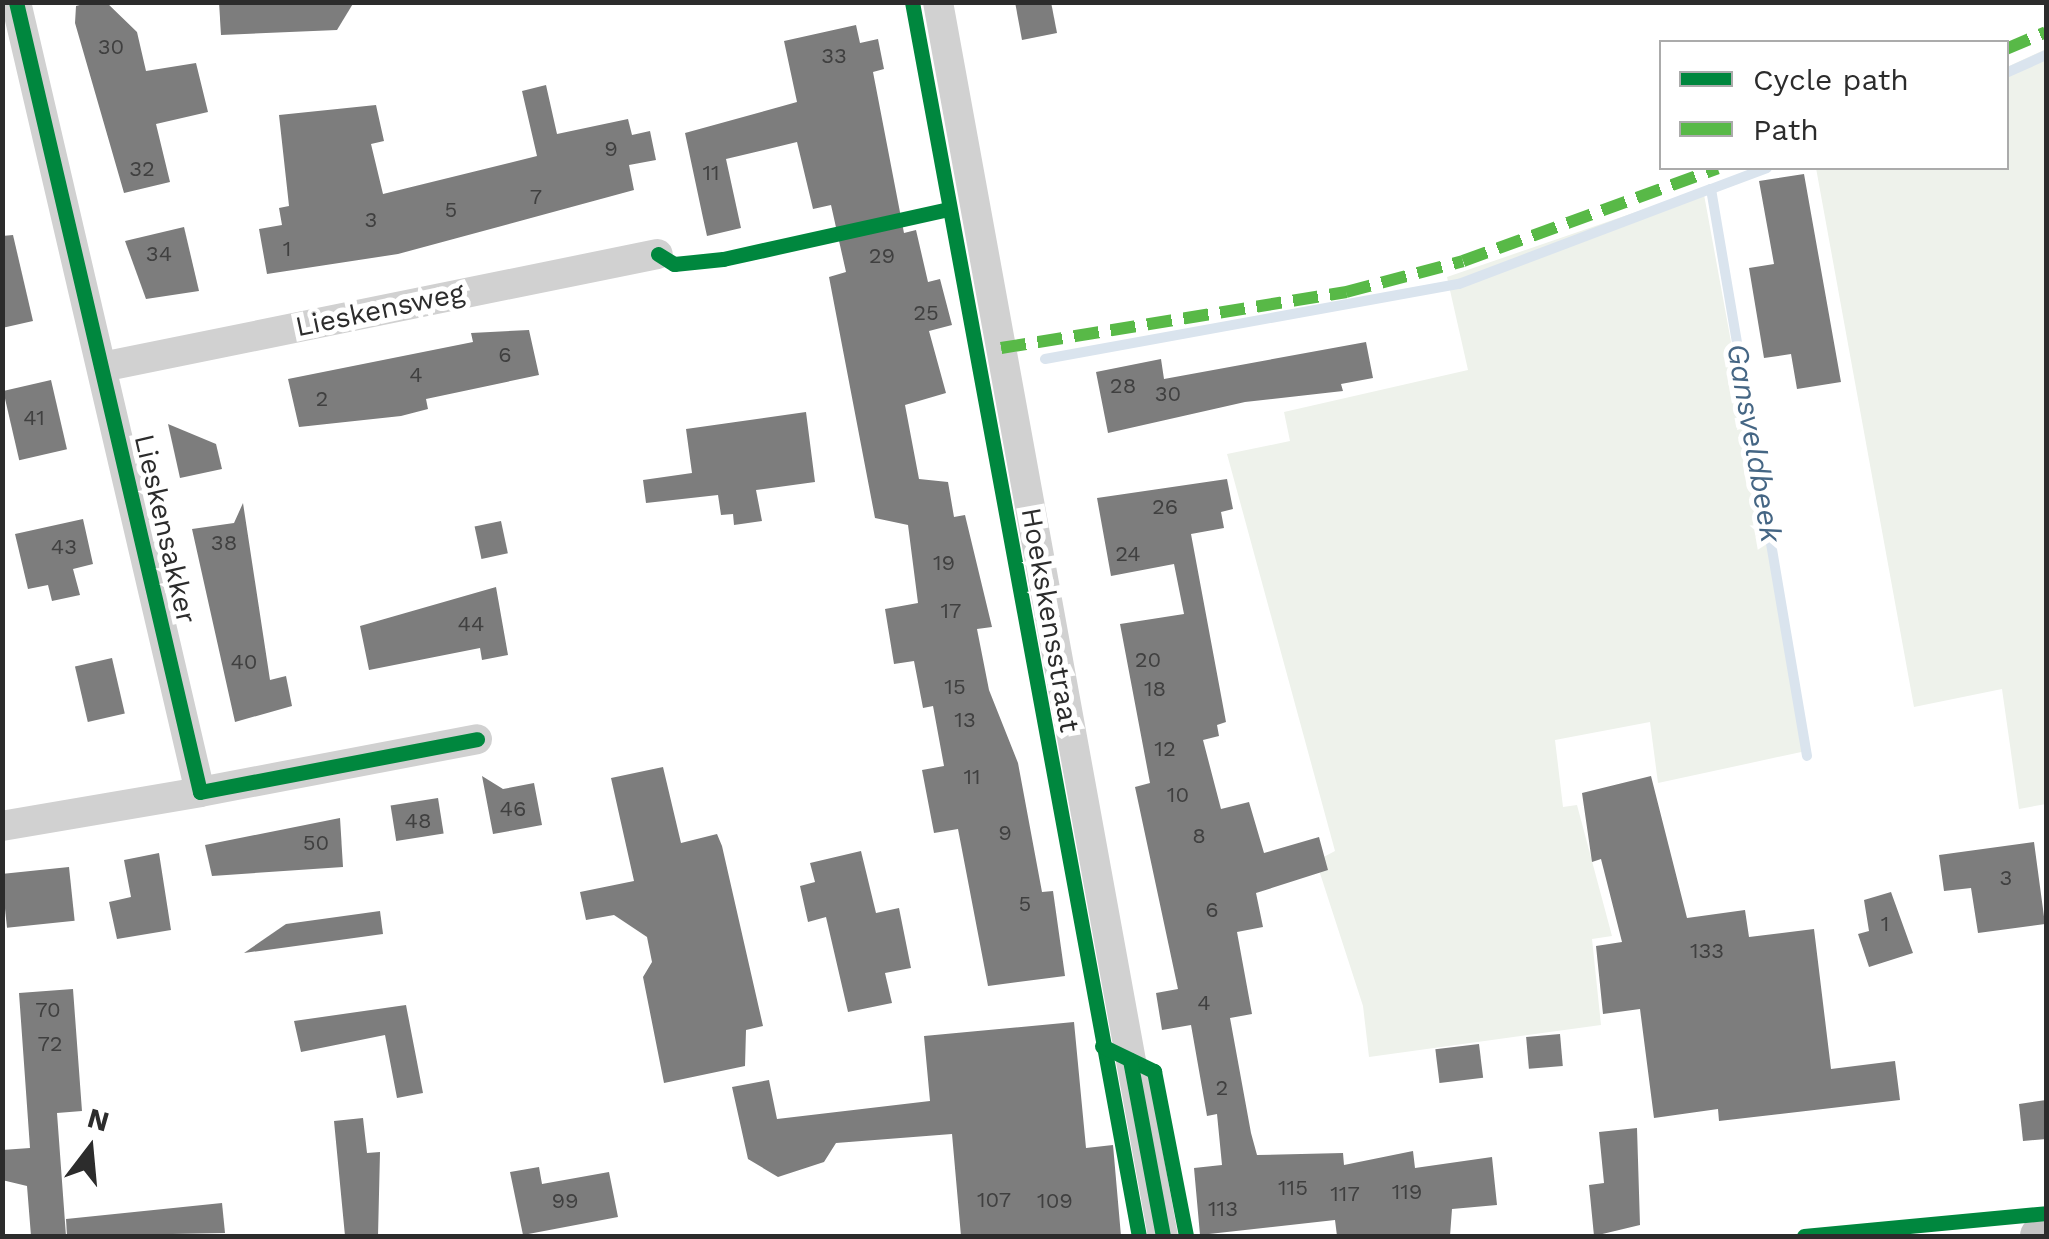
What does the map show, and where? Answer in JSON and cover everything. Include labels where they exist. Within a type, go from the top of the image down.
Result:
[{"type":"street","name":"Hoekskensstraat","points":[[938,2],[1163,1236]]},
{"type":"street","name":"Lieskensakker","points":[[12,12],[102,367],[200,792]]},
{"type":"street","name":"Lieskensweg","points":[[102,367],[658,254]]},
{"type":"street","points":[[2,826],[477,739]]},
{"type":"shaded area","points":[[2046,49],[2046,804],[2019,809],[2002,689],[1914,707],[1816,170],[2009,170],[2009,66]]},
{"type":"shaded area","points":[[1703,189],[1806,751],[1658,783],[1650,722],[1555,740],[1563,807],[1577,805],[1612,936],[1592,939],[1601,1025],[1369,1057],[1363,1006],[1316,861],[1335,851],[1227,454],[1290,441],[1284,412],[1468,370],[1447,277]]},
{"type":"building","points":[[106,2],[137,32],[146,71],[196,63],[208,112],[156,124],[170,182],[124,193],[75,23],[76,6]]},
{"type":"building","points":[[219,2],[354,2],[337,30],[221,35]]},
{"type":"building","points":[[1015,2],[1051,2],[1057,33],[1022,40]]},
{"type":"building","points":[[856,25],[860,43],[878,39],[884,69],[873,72],[904,233],[916,230],[928,282],[940,279],[952,325],[929,331],[946,393],[905,405],[919,479],[948,482],[954,517],[965,515],[992,627],[977,629],[989,690],[1018,763],[1042,892],[1053,891],[1065,976],[988,986],[958,829],[934,833],[922,770],[944,766],[933,706],[923,708],[914,661],[894,664],[885,609],[918,603],[908,525],[875,518],[829,277],[846,272],[831,205],[813,209],[797,142],[726,159],[741,228],[707,236],[703,218],[685,133],[797,102],[784,41]]},
{"type":"building","points":[[546,85],[557,134],[628,119],[632,135],[650,131],[656,160],[629,165],[634,190],[398,254],[267,274],[259,229],[282,225],[279,208],[289,206],[279,115],[376,105],[384,141],[371,144],[383,194],[537,156],[522,91]]},
{"type":"building","points":[[1804,174],[1841,382],[1797,389],[1791,354],[1764,358],[1749,268],[1774,264],[1759,181]]},
{"type":"building","points":[[184,227],[199,291],[146,299],[125,241]]},
{"type":"building","points":[[13,235],[33,321],[2,328],[2,236]]},
{"type":"building","points":[[529,330],[539,375],[426,399],[428,409],[401,416],[299,427],[288,379],[473,342],[471,333]]},
{"type":"building","points":[[1366,342],[1373,378],[1341,384],[1343,391],[1245,402],[1108,433],[1096,372],[1161,359],[1164,379]]},
{"type":"building","points":[[51,380],[67,449],[19,460],[3,391]]},
{"type":"building","points":[[806,412],[815,482],[756,490],[762,521],[734,525],[733,514],[721,515],[718,495],[646,503],[643,480],[692,473],[686,429]]},
{"type":"building","points":[[168,424],[216,444],[222,469],[180,478]]},
{"type":"building","points":[[1227,479],[1233,509],[1221,512],[1224,528],[1191,534],[1226,722],[1217,725],[1219,736],[1203,740],[1221,809],[1249,802],[1264,853],[1319,837],[1328,870],[1256,893],[1263,927],[1237,932],[1252,1014],[1230,1018],[1257,1155],[1343,1153],[1344,1165],[1413,1151],[1415,1168],[1492,1157],[1497,1205],[1452,1209],[1450,1236],[1337,1236],[1335,1220],[1200,1235],[1194,1168],[1222,1165],[1217,1114],[1207,1116],[1191,1025],[1162,1030],[1156,993],[1178,989],[1135,787],[1150,783],[1120,624],[1184,614],[1174,564],[1111,576],[1097,498]]},
{"type":"building","points":[[243,503],[270,680],[286,676],[292,706],[235,722],[192,529],[234,523]]},
{"type":"building","points":[[83,519],[93,564],[73,569],[80,595],[52,601],[48,585],[28,589],[15,534]]},
{"type":"building","points":[[501,521],[508,553],[481,559],[475,527]]},
{"type":"building","points":[[496,587],[508,655],[482,660],[480,648],[369,670],[360,626]]},
{"type":"building","points":[[112,658],[125,714],[88,722],[75,667]]},
{"type":"building","points":[[663,767],[681,843],[717,834],[722,846],[763,1026],[746,1030],[745,1066],[664,1083],[643,977],[652,962],[647,937],[614,915],[586,920],[580,892],[634,881],[611,778]]},
{"type":"building","points":[[482,776],[503,789],[534,783],[542,825],[493,834]]},
{"type":"building","points":[[1651,776],[1687,918],[1745,910],[1749,937],[1814,929],[1831,1069],[1895,1061],[1900,1100],[1719,1121],[1718,1109],[1654,1118],[1640,1009],[1603,1014],[1596,946],[1622,942],[1601,859],[1592,862],[1582,793]]},
{"type":"building","points":[[438,798],[444,834],[396,841],[391,806]]},
{"type":"building","points":[[340,818],[343,867],[212,876],[205,845]]},
{"type":"building","points":[[2034,842],[2045,924],[1978,933],[1971,888],[1944,891],[1939,855]]},
{"type":"building","points":[[861,851],[876,913],[899,908],[911,968],[885,973],[892,1003],[848,1012],[826,917],[808,922],[800,886],[815,882],[810,863]]},
{"type":"building","points":[[159,853],[171,930],[117,939],[109,902],[131,897],[124,860]]},
{"type":"building","points":[[69,867],[75,921],[7,928],[2,874]]},
{"type":"building","points":[[1891,892],[1913,953],[1869,967],[1858,934],[1869,931],[1864,900]]},
{"type":"building","points":[[380,911],[383,934],[244,953],[286,924]]},
{"type":"building","points":[[73,989],[82,1111],[57,1113],[66,1236],[31,1236],[27,1186],[2,1180],[2,1150],[30,1148],[19,993]]},
{"type":"building","points":[[406,1005],[423,1093],[397,1098],[385,1035],[301,1052],[294,1021]]},
{"type":"building","points":[[1074,1022],[1086,1148],[1113,1145],[1121,1236],[961,1236],[952,1134],[836,1143],[824,1162],[778,1177],[748,1159],[732,1087],[769,1080],[777,1119],[930,1101],[924,1036]]},
{"type":"building","points":[[1560,1034],[1563,1066],[1529,1069],[1526,1037]]},
{"type":"building","points":[[1479,1044],[1483,1078],[1439,1083],[1435,1049]]},
{"type":"building","points":[[2046,1100],[2046,1139],[2023,1141],[2019,1104]]},
{"type":"building","points":[[363,1118],[367,1153],[380,1152],[378,1236],[345,1236],[334,1121]]},
{"type":"building","points":[[1637,1128],[1640,1225],[1594,1236],[1589,1185],[1604,1183],[1599,1132]]},
{"type":"building","points":[[539,1167],[542,1184],[609,1172],[618,1217],[523,1235],[510,1172]]},
{"type":"building","points":[[222,1203],[225,1233],[67,1236],[66,1219]]},
{"type":"waterway","name":"Gansveldbeek","points":[[2009,72],[2046,55]]},
{"type":"waterway","name":"Gansveldbeek","points":[[1762,170],[1711,189],[1807,756]]},
{"type":"waterway","points":[[1045,359],[1459,284],[1711,189]]},
{"type":"marked path","points":[[2009,48],[2046,32]]},
{"type":"marked path","points":[[1001,348],[1346,292],[1463,261],[1713,170]]},
{"type":"cycle path","points":[[16,2],[200,792],[477,739]]},
{"type":"cycle path","points":[[912,2],[1139,1236]]},
{"type":"cycle path","points":[[658,254],[674,264],[723,259],[949,209]]},
{"type":"cycle path","points":[[1102,1046],[1154,1071],[1186,1236]]},
{"type":"cycle path","points":[[1130,1060],[1163,1236]]},
{"type":"cycle path","points":[[1804,1236],[2046,1213]]}]
